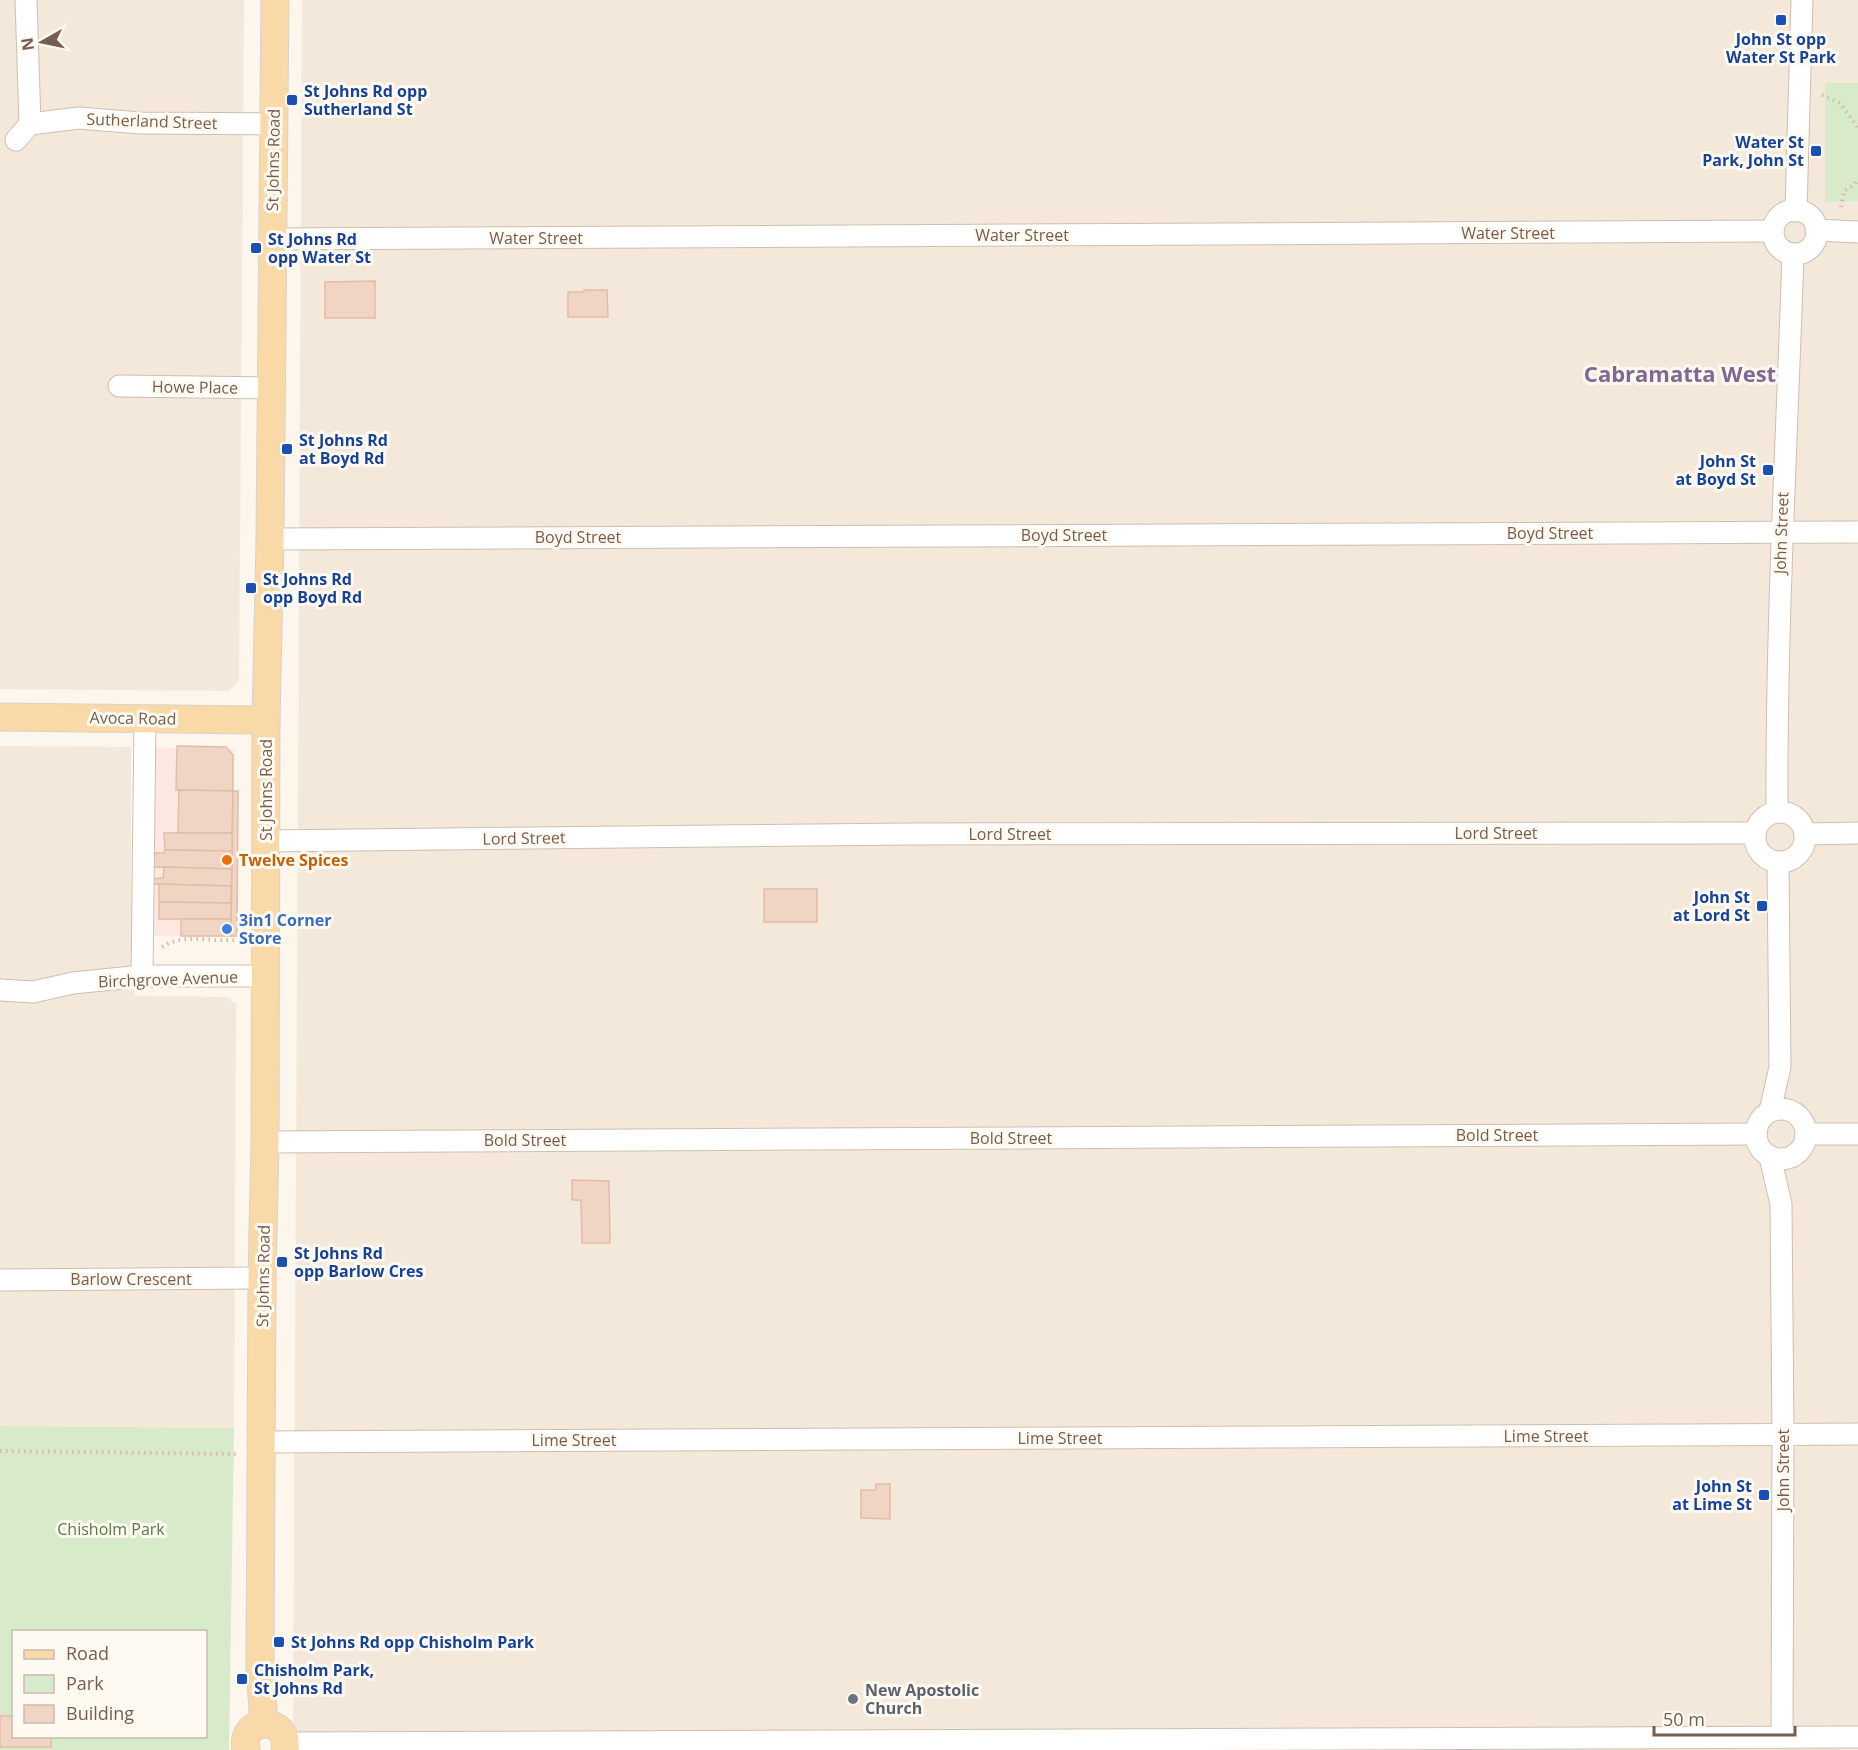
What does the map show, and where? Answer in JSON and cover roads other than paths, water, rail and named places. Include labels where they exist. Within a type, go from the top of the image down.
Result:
[{"type":"main road","name":"St Johns Road","points":[[264,1724],[260,1667],[262,1278],[274,0]]},
{"type":"main road","name":"Avoca Road","points":[[0,717],[266,720]]},
{"type":"main road","points":[[246,1750],[248,1733],[258,1725],[264,1724],[270,1724],[281,1731],[285,1747]]},
{"type":"street","points":[[16,140],[30,124],[26,0]]},
{"type":"street","points":[[1796,211],[1803,0]]},
{"type":"street","name":"Sutherland Street","points":[[30,124],[79,118],[140,123],[273,124]]},
{"type":"street","points":[[1796,211],[1809,216],[1814,221],[1816,231],[1810,248],[1794,254],[1782,250],[1777,245],[1773,231],[1783,214],[1796,211]]},
{"type":"street","name":"Water Street","points":[[272,239],[1773,231]]},
{"type":"street","points":[[1816,231],[1858,232]]},
{"type":"street","name":"John Street","points":[[1777,812],[1777,675],[1781,532],[1794,254]]},
{"type":"street","name":"Howe Place","points":[[119,386],[271,388]]},
{"type":"street","name":"Boyd Street","points":[[270,539],[1858,532]]},
{"type":"street","points":[[142,976],[145,718]]},
{"type":"street","points":[[1777,812],[1792,814],[1805,834],[1804,843],[1794,857],[1778,862],[1762,855],[1757,848],[1755,833],[1763,818],[1777,812]]},
{"type":"street","name":"Lord Street","points":[[266,840],[910,834],[1755,833]]},
{"type":"street","points":[[1805,834],[1858,833]]},
{"type":"street","points":[[1770,1111],[1780,1066],[1778,862]]},
{"type":"street","name":"Birchgrove Avenue","points":[[0,990],[33,992],[73,983],[142,976],[266,976]]},
{"type":"street","points":[[1780,1066],[1793,1112],[1803,1123],[1806,1134],[1801,1148],[1794,1155],[1781,1159],[1770,1157],[1760,1149],[1756,1134],[1758,1122],[1770,1111],[1785,1109],[1793,1112]]},
{"type":"street","name":"Bold Street","points":[[265,1142],[1756,1134]]},
{"type":"street","points":[[1806,1134],[1858,1134]]},
{"type":"street","name":"John Street","points":[[1781,1204],[1794,1155]]},
{"type":"street","name":"John Street","points":[[1770,1157],[1781,1204],[1782,1737]]},
{"type":"street","name":"Barlow Crescent","points":[[0,1280],[262,1278]]},
{"type":"street","name":"Lime Street","points":[[262,1442],[1858,1434]]},
{"type":"street","points":[[285,1747],[1858,1737]]},
{"type":"place","name":"John St opp Water St Park","points":[[1781,20]]},
{"type":"place","name":"St Johns Rd opp Sutherland St","points":[[292,100]]},
{"type":"place","name":"Water St Park, John St","points":[[1816,151]]},
{"type":"place","name":"St Johns Rd opp Water St","points":[[256,248]]},
{"type":"place","name":"St Johns Rd at Boyd Rd","points":[[287,449]]},
{"type":"place","name":"John St at Boyd St","points":[[1768,470]]},
{"type":"place","name":"St Johns Rd opp Boyd Rd","points":[[251,588]]},
{"type":"place","name":"Twelve Spices","points":[[227,860]]},
{"type":"place","name":"John St at Lord St","points":[[1762,906]]},
{"type":"place","name":"3in1 Corner Store","points":[[227,929]]},
{"type":"place","name":"St Johns Rd opp Barlow Cres","points":[[282,1262]]},
{"type":"place","name":"John St at Lime St","points":[[1764,1495]]},
{"type":"place","name":"St Johns Rd opp Chisholm Park","points":[[279,1642]]},
{"type":"place","name":"Chisholm Park, St Johns Rd","points":[[242,1679]]},
{"type":"place","name":"New Apostolic Church","points":[[853,1699]]},
{"type":"district","name":"Cabramatta West","points":[[1680,374]]},
{"type":"park label","name":"Chisholm Park","points":[[111,1529]]}]
